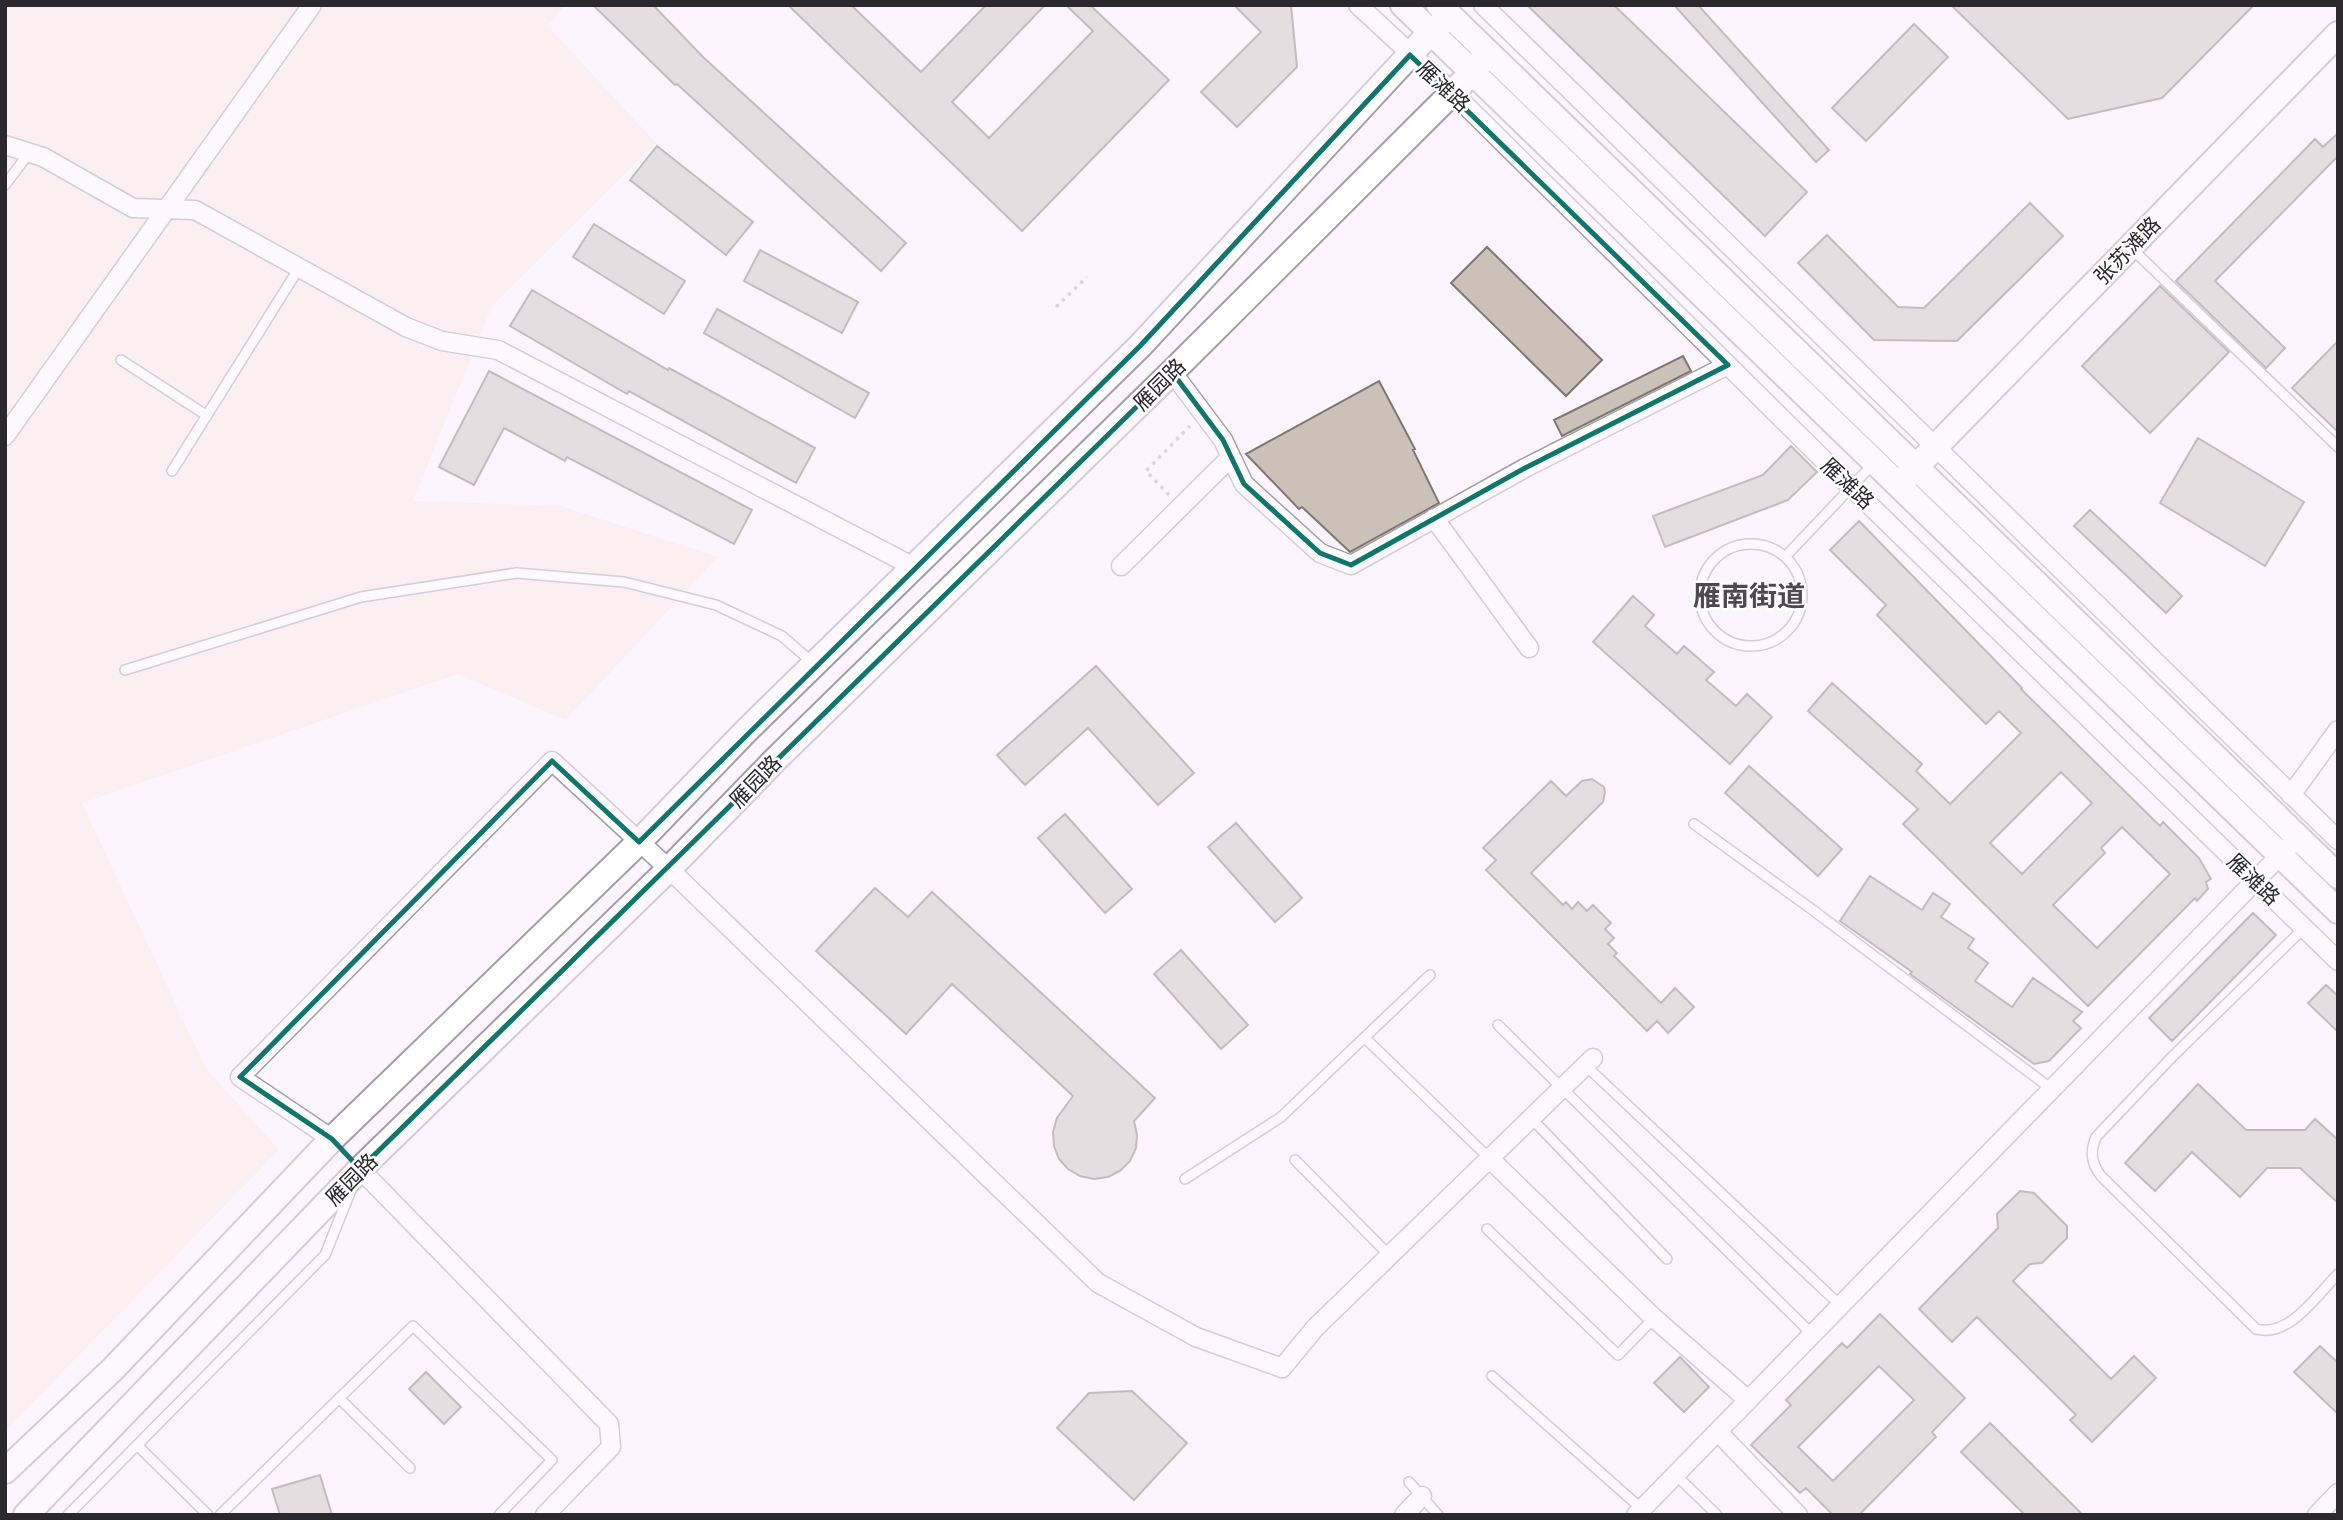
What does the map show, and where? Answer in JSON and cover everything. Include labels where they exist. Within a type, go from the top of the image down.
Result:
[{"type":"main road","name":"雁滩路","points":[[1404,5],[1431,32],[1480,62],[1917,466],[2290,846],[2338,911]]},
{"type":"main road","name":"雁园路","points":[[5,1471],[113,1369],[332,1139],[639,842],[814,664],[1140,346],[1431,32],[1444,11]]},
{"type":"main road","name":"雁滩路","points":[[1444,11],[1480,62],[1875,461],[2290,846],[2338,876]]},
{"type":"main road","name":"张苏滩路","points":[[1899,484],[2338,34]]},
{"type":"main road","name":"雁园路","points":[[26,1515],[360,1169],[669,869],[776,758],[1172,372],[1480,62]]},
{"type":"main road","points":[[332,1139],[360,1169]]},
{"type":"street","points":[[5,436],[312,5]]},
{"type":"street","name":"雁滩路","points":[[1358,5],[1452,92],[1851,487],[2338,961]]},
{"type":"street","points":[[1483,5],[2338,840]]},
{"type":"street","points":[[1480,62],[1510,32]]},
{"type":"street","points":[[5,145],[43,157],[133,208],[195,210],[406,327],[442,341],[498,350],[914,567]]},
{"type":"street","points":[[1172,372],[1223,440],[1244,484],[1320,553],[1351,565],[1525,468],[1728,365]]},
{"type":"street","points":[[1121,566],[1231,457]]},
{"type":"street","points":[[1877,510],[1899,484]]},
{"type":"street","points":[[1434,518],[1529,648]]},
{"type":"street","points":[[2291,795],[2338,730]]},
{"type":"street","points":[[332,1139],[240,1077],[552,761],[669,869],[1098,1283],[1196,1337],[1282,1368],[1315,1328],[1589,1061]]},
{"type":"street","points":[[1642,1513],[1748,1400],[2290,846]]},
{"type":"street","points":[[1489,1158],[1654,1318],[1748,1400]]},
{"type":"street","points":[[360,1169],[609,1423],[611,1447],[545,1515]]},
{"type":"street","points":[[1717,1432],[1798,1515]]},
{"type":"street","points":[[2317,1515],[2338,1493]]},
{"type":"street","points":[[1404,1515],[1422,1496]]},
{"type":"lane","points":[[5,185],[29,153]]},
{"type":"lane","points":[[2130,247],[2338,447]]},
{"type":"lane","points":[[172,471],[299,268]]},
{"type":"lane","points":[[121,360],[206,415]]},
{"type":"lane","points":[[1786,556],[1875,461]]},
{"type":"lane","points":[[1749,542],[1769,545],[1786,556],[1798,572],[1804,592],[1801,612],[1790,629],[1774,642],[1754,647],[1734,644],[1717,633],[1704,617],[1699,597],[1702,577],[1712,560],[1729,548],[1749,542]]},
{"type":"lane","points":[[125,670],[361,597],[516,573],[624,582],[716,605],[782,636],[814,664]]},
{"type":"lane","points":[[1694,824],[2053,1090]]},
{"type":"lane","points":[[2304,928],[2173,1056],[2096,1137],[2091,1157],[2101,1176],[2256,1329],[2265,1331],[2284,1327],[2338,1274]]},
{"type":"lane","points":[[1185,1179],[1281,1117],[1430,975]]},
{"type":"lane","points":[[1498,1025],[1813,1335]]},
{"type":"lane","points":[[1365,1038],[1489,1158]]},
{"type":"lane","points":[[1589,1061],[1841,1306]]},
{"type":"lane","points":[[1530,1117],[1667,1259]]},
{"type":"lane","points":[[1295,1160],[1389,1255]]},
{"type":"lane","points":[[73,1513],[325,1255],[360,1169]]},
{"type":"lane","points":[[1487,1229],[1619,1355],[1654,1318]]},
{"type":"lane","points":[[220,1515],[413,1326],[552,1460],[499,1515]]},
{"type":"lane","points":[[1492,1376],[1642,1513]]},
{"type":"lane","points":[[339,1398],[410,1468]]},
{"type":"lane","points":[[137,1445],[208,1515]]},
{"type":"lane","points":[[1676,1475],[1717,1515]]},
{"type":"lane","points":[[1409,1482],[1438,1515]]},
{"type":"path","points":[[1056,307],[1087,277]]},
{"type":"path","points":[[1181,507],[1146,471],[1194,422]]},
{"type":"highlighted area","points":[[1410,55],[1728,365],[1525,468],[1351,565],[1320,553],[1244,484],[1223,440],[1172,372],[360,1169],[332,1139],[240,1077],[552,761],[639,842],[1140,346]]},
{"type":"shaded area","points":[[5,5],[565,5],[548,26],[656,143],[492,306],[413,501],[561,506],[718,557],[566,720],[458,674],[82,803],[205,1067],[279,1150],[5,1431]]},
{"type":"building","points":[[593,5],[653,5],[703,57],[906,243],[881,271],[675,85]]},
{"type":"building","points":[[788,5],[851,5],[921,72],[986,5],[1045,5],[952,102],[989,138],[1093,31],[1066,5],[1090,5],[1169,80],[1022,231]]},
{"type":"building","points":[[1234,5],[1291,5],[1297,67],[1237,127],[1201,92],[1261,32]]},
{"type":"building","points":[[1527,5],[1614,5],[1807,192],[1765,236]]},
{"type":"building","points":[[1674,5],[1698,5],[1829,150],[1816,162]]},
{"type":"building","points":[[1951,5],[2254,5],[2162,98],[2068,119]]},
{"type":"building","points":[[1914,24],[1948,57],[1866,141],[1832,108]]},
{"type":"building","points":[[2338,133],[2338,156],[2215,281],[2285,348],[2266,368],[2176,281],[2315,139],[2323,147]]},
{"type":"building","points":[[657,146],[753,222],[726,255],[630,180]]},
{"type":"building","points":[[2030,203],[2063,236],[1957,341],[1874,340],[1798,263],[1827,235],[1898,307],[1924,308]]},
{"type":"building","points":[[594,224],[685,281],[664,314],[573,257]]},
{"type":"building","points":[[1487,247],[1602,360],[1566,396],[1451,283]]},
{"type":"building","points":[[760,250],[858,302],[842,333],[744,281]]},
{"type":"building","points":[[2160,286],[2229,352],[2150,433],[2082,366]]},
{"type":"building","points":[[532,290],[668,370],[669,368],[815,448],[796,483],[629,391],[627,394],[510,326]]},
{"type":"building","points":[[717,309],[869,393],[855,418],[704,333]]},
{"type":"building","points":[[2338,341],[2338,432],[2292,388]]},
{"type":"building","points":[[1683,356],[1691,371],[1562,436],[1554,420]]},
{"type":"building","points":[[489,371],[752,510],[734,544],[567,457],[565,461],[504,428],[474,485],[439,467]]},
{"type":"building","points":[[1379,381],[1415,449],[1413,450],[1439,503],[1350,552],[1302,507],[1299,509],[1246,454]]},
{"type":"building","points":[[2198,438],[2304,502],[2265,566],[2160,503]]},
{"type":"building","points":[[1791,446],[1817,472],[1788,500],[1665,547],[1653,516],[1763,475]]},
{"type":"building","points":[[2090,510],[2182,596],[2166,613],[2074,526]]},
{"type":"building","points":[[1859,521],[2021,689],[2160,826],[2163,822],[2199,858],[2211,879],[2206,882],[2208,889],[2197,901],[2195,898],[2088,1006],[1903,824],[1918,809],[1808,711],[1832,683],[1922,764],[1916,771],[1950,804],[2021,733],[1999,711],[1986,724],[1877,615],[1886,605],[1830,550]],"holes":[[[2061,772],[2092,803],[2022,874],[1990,843]],[[2122,827],[2170,874],[2097,948],[2053,905],[2105,853],[2101,848]]]},
{"type":"building","points":[[1633,596],[1654,615],[1645,626],[1677,654],[1684,646],[1714,672],[1706,680],[1736,706],[1747,694],[1772,717],[1730,764],[1593,642]]},
{"type":"building","points":[[1096,666],[1194,773],[1158,805],[1088,728],[1025,785],[997,755]]},
{"type":"building","points":[[1749,766],[1842,849],[1818,876],[1725,793]]},
{"type":"building","points":[[1592,779],[1604,787],[1603,802],[1531,873],[1563,905],[1566,902],[1572,909],[1578,902],[1587,911],[1593,905],[1611,923],[1605,929],[1614,938],[1608,944],[1617,953],[1614,956],[1661,1003],[1675,988],[1694,1007],[1668,1033],[1657,1021],[1647,1031],[1486,870],[1496,860],[1483,848],[1551,781],[1566,796],[1582,781]]},
{"type":"building","points":[[1065,814],[1132,889],[1105,913],[1038,838]]},
{"type":"building","points":[[1236,823],[1302,898],[1275,922],[1208,847]]},
{"type":"building","points":[[1870,876],[1922,910],[1933,893],[1950,904],[1941,917],[1974,939],[1968,948],[1988,963],[1975,981],[2012,1007],[2033,978],[2082,1012],[2073,1021],[2081,1028],[2049,1061],[2034,1064],[1840,921]]},
{"type":"building","points":[[875,888],[908,917],[932,892],[1155,1098],[1134,1121],[1136,1148],[1130,1161],[1120,1171],[1108,1177],[1094,1179],[1080,1176],[1068,1169],[1059,1159],[1053,1132],[1057,1118],[1073,1096],[952,984],[906,1034],[816,951]]},
{"type":"building","points":[[2253,913],[2276,935],[2172,1041],[2149,1018]]},
{"type":"building","points":[[1181,950],[1248,1025],[1221,1049],[1154,974]]},
{"type":"building","points":[[2326,985],[2338,996],[2338,1032],[2308,1003]]},
{"type":"building","points":[[2198,1084],[2246,1130],[2305,1130],[2315,1119],[2338,1140],[2338,1203],[2300,1168],[2267,1168],[2240,1197],[2192,1152],[2155,1191],[2125,1163]]},
{"type":"building","points":[[2020,1191],[2034,1193],[2067,1226],[2067,1238],[2042,1263],[2030,1264],[2013,1281],[2111,1379],[2134,1356],[2156,1378],[2092,1442],[2070,1420],[2076,1415],[1977,1317],[1952,1342],[1919,1309],[1998,1228],[1997,1214]]},
{"type":"building","points":[[1880,1314],[1965,1398],[1932,1432],[1936,1437],[1859,1515],[1833,1515],[1806,1488],[1800,1493],[1751,1445],[1791,1405],[1786,1400],[1842,1343],[1847,1348]],"holes":[[[1879,1366],[1914,1400],[1833,1481],[1798,1447]]]},
{"type":"building","points":[[2320,1346],[2338,1363],[2338,1414],[2294,1372]]},
{"type":"building","points":[[1680,1357],[1709,1387],[1684,1412],[1654,1383]]},
{"type":"building","points":[[426,1372],[461,1407],[444,1424],[409,1389]]},
{"type":"building","points":[[1132,1391],[1187,1443],[1134,1500],[1057,1428],[1089,1393]]},
{"type":"building","points":[[1990,1423],[2083,1515],[2025,1515],[1961,1452]]},
{"type":"building","points":[[320,1475],[332,1515],[280,1515],[272,1489]]},
{"type":"district","name":"雁南街道","points":[[1749,595]]}]
